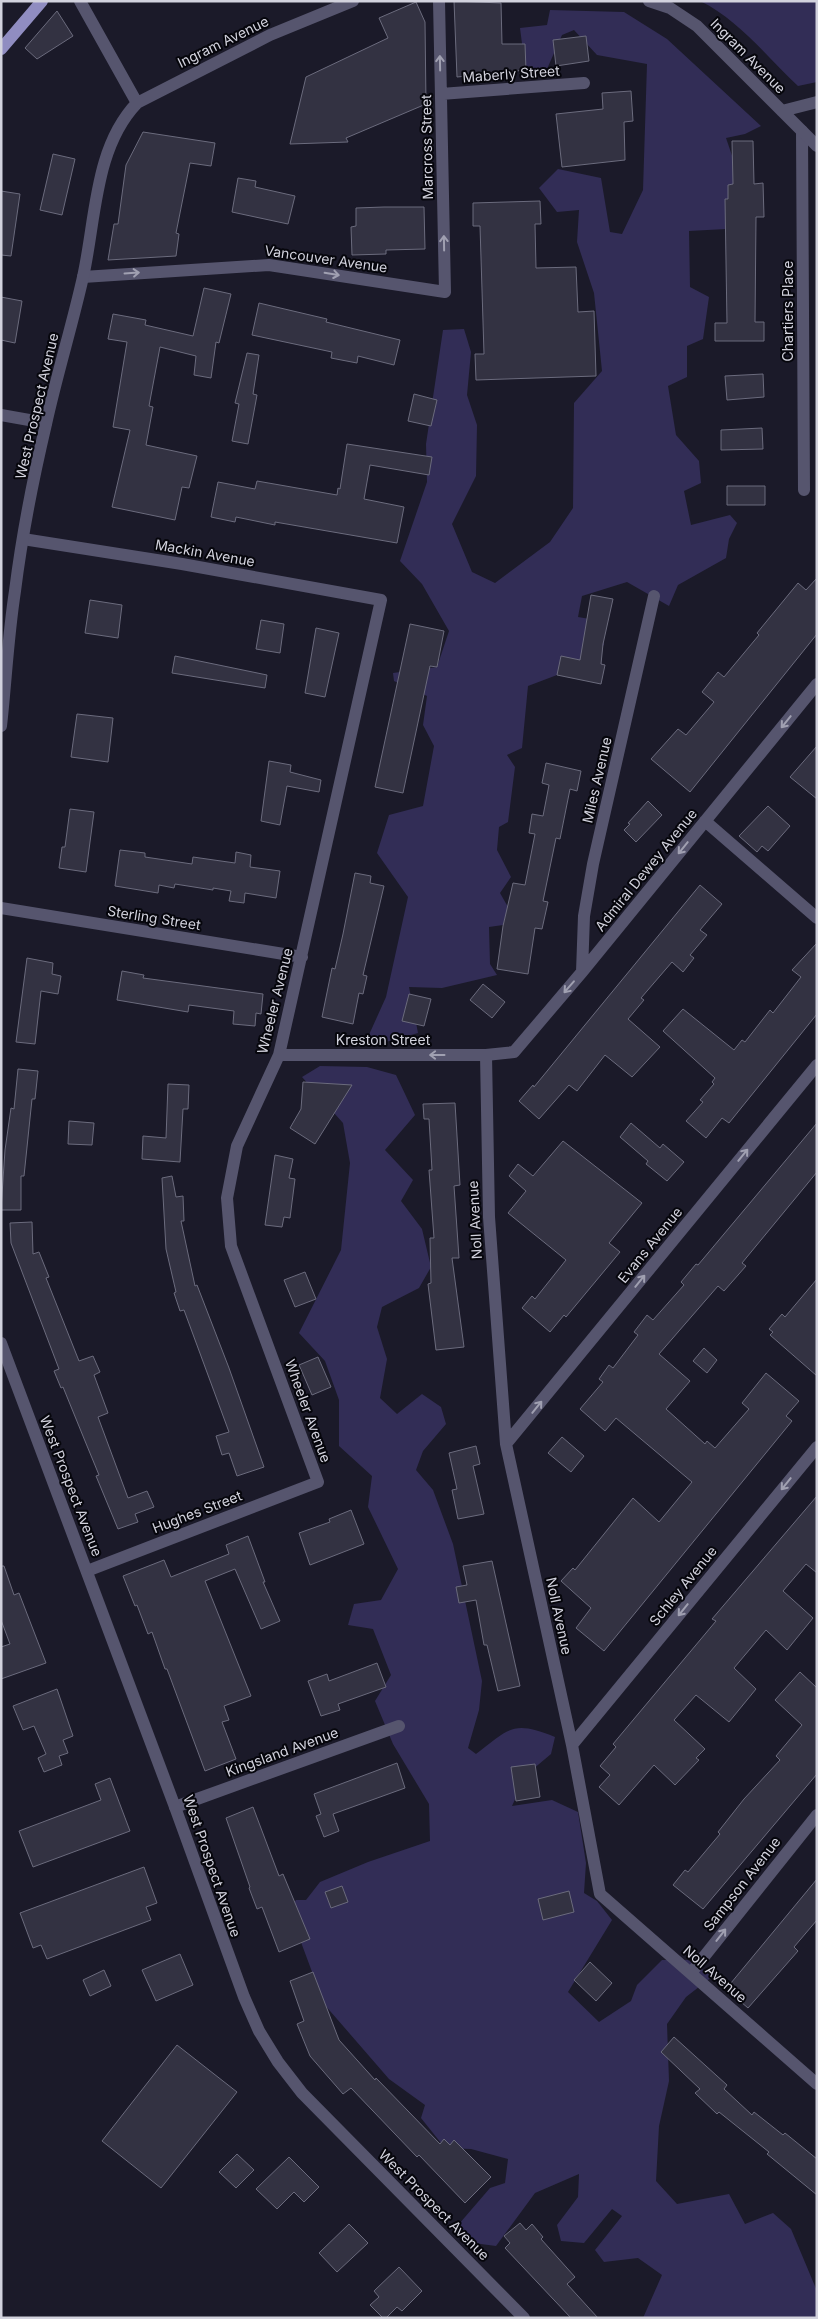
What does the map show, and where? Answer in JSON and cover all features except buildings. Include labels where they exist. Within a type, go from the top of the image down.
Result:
[{"type":"main road","points":[[1,49],[42,1]]},
{"type":"street","points":[[80,1],[90,22],[137,103]]},
{"type":"street","name":"Ingram Avenue","points":[[137,103],[270,35],[353,1]]},
{"type":"street","name":"Marcross Street","points":[[439,1],[445,292]]},
{"type":"street","name":"Ingram Avenue","points":[[649,1],[670,8],[698,26],[817,146]]},
{"type":"street","name":"Maberly Street","points":[[441,94],[584,83]]},
{"type":"street","points":[[782,111],[817,102]]},
{"type":"street","name":"West Prospect Avenue","points":[[1,726],[14,592],[46,423],[83,277],[108,153],[123,118],[137,103]]},
{"type":"street","name":"Chartiers Place","points":[[802,131],[804,490]]},
{"type":"street","name":"Vancouver Avenue","points":[[83,277],[269,265],[445,292]]},
{"type":"street","points":[[1,415],[46,423]]},
{"type":"street","name":"Mackin Avenue","points":[[23,539],[182,564],[381,600]]},
{"type":"street","name":"Miles Avenue","points":[[582,972],[584,916],[593,864],[654,596]]},
{"type":"street","name":"Wheeler Avenue","points":[[318,1482],[231,1246],[226,1198],[236,1146],[279,1055],[381,600]]},
{"type":"street","name":"Admiral Dewey Avenue","points":[[486,1055],[514,1052],[582,972],[817,684]]},
{"type":"street","points":[[705,821],[817,918]]},
{"type":"street","name":"Sterling Street","points":[[1,908],[302,957]]},
{"type":"street","name":"Kreston Street","points":[[279,1055],[486,1055]]},
{"type":"street","name":"Noll Avenue","points":[[486,1055],[489,1217],[506,1444],[572,1744],[600,1894],[817,2084]]},
{"type":"street","name":"Evans Avenue","points":[[506,1444],[817,1065]]},
{"type":"street","name":"West Prospect Avenue","points":[[1,1343],[175,1807],[237,1980],[259,2031],[278,2062],[302,2093],[524,2318]]},
{"type":"street","name":"Schley Avenue","points":[[572,1744],[817,1447]]},
{"type":"street","name":"Hughes Street","points":[[87,1571],[318,1482]]},
{"type":"street","name":"Kingsland Avenue","points":[[175,1807],[399,1726]]},
{"type":"street","name":"Sampson Avenue","points":[[692,1973],[817,1815]]},
{"type":"shaded area","points":[[700,1],[817,1],[817,82],[798,86],[740,28]]},
{"type":"shaded area","points":[[550,10],[624,12],[667,39],[761,126],[745,134],[726,138],[740,179],[726,229],[689,231],[690,287],[709,297],[703,339],[687,346],[687,377],[668,386],[676,435],[699,461],[701,483],[684,491],[691,525],[730,515],[737,523],[729,539],[726,558],[678,585],[669,606],[627,582],[582,596],[578,617],[602,621],[604,645],[557,675],[528,686],[522,748],[507,755],[515,767],[508,822],[499,827],[497,850],[511,877],[500,893],[508,907],[503,925],[489,927],[490,964],[497,975],[442,988],[409,987],[418,1033],[382,1043],[368,1037],[386,997],[408,897],[377,853],[389,815],[423,806],[434,746],[423,725],[427,696],[394,681],[393,673],[437,667],[449,631],[422,584],[400,561],[427,482],[426,444],[443,330],[464,329],[471,352],[467,395],[477,425],[476,476],[452,524],[472,572],[495,583],[550,542],[573,508],[574,403],[602,371],[594,293],[577,242],[579,210],[557,212],[539,188],[558,169],[601,178],[610,232],[622,234],[643,190],[647,64],[597,55],[574,30],[562,35],[547,69],[526,75],[520,28],[547,25]]},
{"type":"shaded area","points":[[320,1066],[367,1067],[396,1075],[415,1115],[385,1150],[413,1180],[401,1201],[422,1229],[431,1267],[419,1288],[382,1307],[377,1327],[387,1359],[380,1398],[397,1414],[422,1394],[441,1407],[446,1424],[423,1451],[416,1470],[433,1490],[453,1544],[482,1681],[479,1710],[468,1748],[476,1754],[512,1729],[530,1729],[555,1737],[551,1754],[526,1775],[512,1806],[552,1800],[578,1812],[586,1863],[584,1893],[597,1901],[612,1920],[568,1992],[599,2022],[631,2001],[637,1985],[662,1960],[688,1960],[713,1976],[686,1997],[667,2024],[669,2081],[659,2126],[656,2181],[677,2204],[729,2194],[745,2224],[773,2213],[791,2229],[817,2291],[817,2318],[643,2318],[662,2275],[638,2258],[604,2262],[595,2250],[622,2216],[612,2209],[584,2243],[561,2241],[557,2225],[578,2197],[579,2174],[535,2193],[496,2246],[466,2242],[459,2224],[490,2188],[505,2183],[508,2159],[471,2149],[445,2148],[421,2118],[425,2105],[389,2079],[324,2004],[289,1910],[296,1900],[306,1900],[320,1882],[368,1862],[430,1841],[429,1804],[393,1744],[375,1701],[391,1675],[373,1629],[348,1625],[354,1604],[381,1600],[398,1569],[368,1507],[372,1476],[339,1446],[339,1400],[325,1361],[299,1333],[341,1250],[350,1163],[343,1123],[302,1077]]}]
